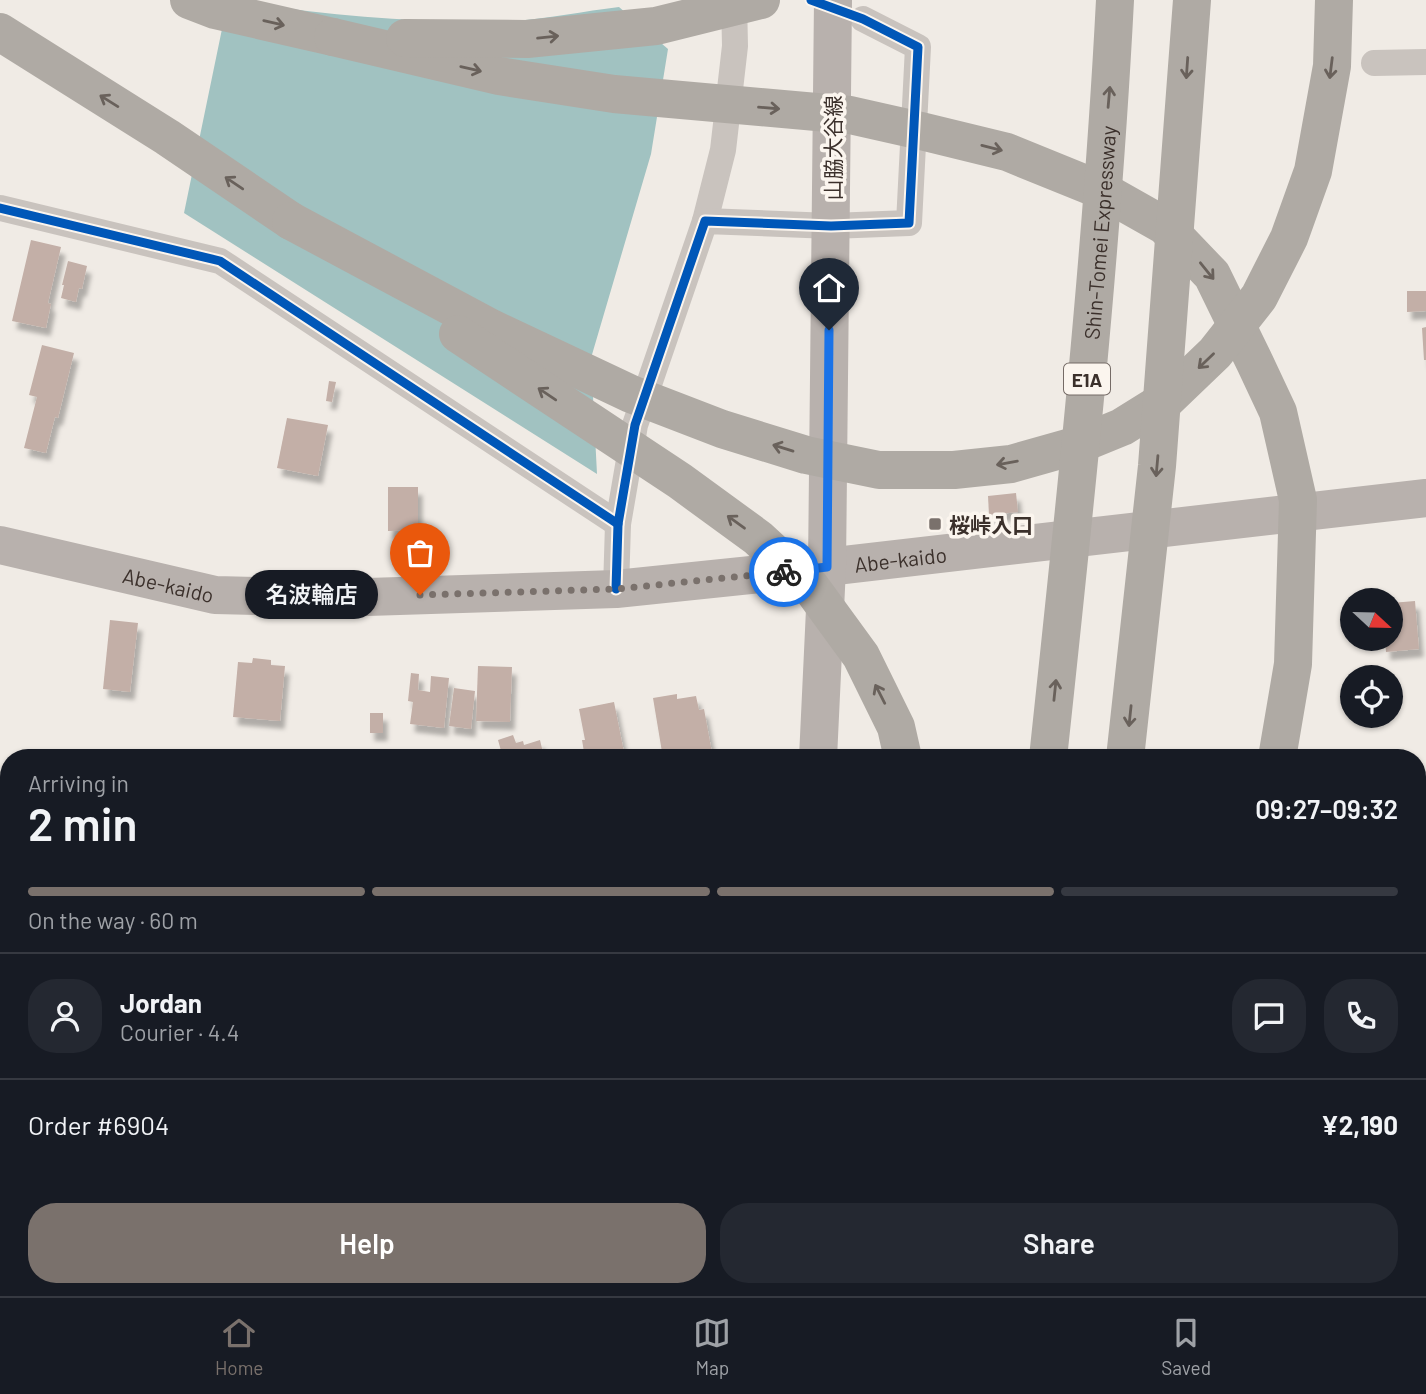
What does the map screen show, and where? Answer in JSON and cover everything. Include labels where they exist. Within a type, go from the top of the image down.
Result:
[{"type":"highway","points":[[333,37],[527,39],[656,26],[761,0]]},
{"type":"highway","name":"Shin-Tomei Expressway","points":[[1049,749],[1080,458],[1111,80],[1115,0]]},
{"type":"highway","points":[[1126,749],[1157,466],[1192,0]]},
{"type":"highway","points":[[290,221],[491,328],[631,394],[722,429],[806,455],[879,470],[954,470],[1011,464],[1078,445],[1122,427],[1167,399],[1214,353],[1259,297],[1289,238],[1313,171],[1332,66],[1334,0]]},
{"type":"highway","points":[[202,5],[499,76],[614,94],[850,115],[921,131],[1007,152],[1103,191],[1165,226],[1212,275],[1278,412],[1297,500],[1293,664],[1279,749]]},
{"type":"highway","points":[[0,32],[167,137],[680,481],[758,538],[810,586],[860,656],[896,727],[901,749]]},
{"type":"main road","name":"山脇大谷線","points":[[818,749],[827,567],[831,226],[848,10]]},
{"type":"main road","name":"Abe-kaido","points":[[0,545],[215,595],[337,598],[616,589],[1426,498]]},
{"type":"street","points":[[616,589],[618,524],[635,425],[705,220],[723,149],[735,46],[734,0]]},
{"type":"street","points":[[705,220],[831,226],[909,223],[918,47],[848,10]]},
{"type":"street","points":[[1374,63],[1426,62]]},
{"type":"street","points":[[0,208],[220,261],[618,524]]},
{"type":"water","points":[[228,0],[334,14],[477,22],[539,19],[619,7],[668,49],[651,154],[591,358],[597,474],[184,213]]},
{"type":"building","points":[[31,240],[61,247],[48,303],[51,304],[46,328],[12,321]]},
{"type":"building","points":[[68,261],[87,266],[76,302],[61,298]]},
{"type":"building","points":[[1407,291],[1426,291],[1426,311],[1407,312]]},
{"type":"building","points":[[1426,327],[1426,360],[1424,360],[1422,328]]},
{"type":"building","points":[[42,345],[74,353],[58,418],[55,417],[46,453],[24,448],[37,397],[29,395]]},
{"type":"building","points":[[329,381],[336,382],[332,402],[326,401]]},
{"type":"building","points":[[287,418],[328,425],[318,476],[277,468]]},
{"type":"building","points":[[388,487],[418,487],[418,530],[388,531]]},
{"type":"building","points":[[1016,493],[1018,512],[989,515],[988,496]]},
{"type":"building","points":[[1415,601],[1419,649],[1404,650],[1404,602]]},
{"type":"building","points":[[110,620],[138,623],[130,692],[103,689]]},
{"type":"building","points":[[253,658],[271,660],[271,665],[285,666],[280,721],[233,717],[238,662],[252,663]]},
{"type":"building","points":[[478,666],[512,667],[510,722],[476,721]]},
{"type":"building","points":[[411,673],[419,674],[418,690],[430,692],[431,676],[449,678],[444,728],[410,724],[413,702],[408,701]]},
{"type":"building","points":[[454,688],[475,691],[471,729],[449,726]]},
{"type":"building","points":[[677,694],[677,699],[696,696],[699,710],[704,709],[711,749],[662,749],[653,698]]},
{"type":"building","points":[[614,702],[623,749],[584,749],[582,740],[585,740],[579,709]]},
{"type":"building","points":[[370,713],[383,713],[383,733],[370,733]]},
{"type":"building","points":[[513,735],[516,743],[523,741],[524,745],[540,740],[542,749],[500,749],[498,740]]},
{"type":"cycle path","points":[[616,589],[618,524],[635,425],[705,221],[831,226],[909,223],[918,47],[863,19],[811,0]]},
{"type":"cycle path","points":[[0,208],[220,261],[618,524]]},
{"type":"way so far","points":[[420,595],[616,589],[784,572]]},
{"type":"place","name":"桜峠入口","points":[[935,524]]},
{"type":"place","name":"名波輪店","points":[[420,595]]},
{"type":"route","points":[[784,572],[827,567],[829,330]]}]
